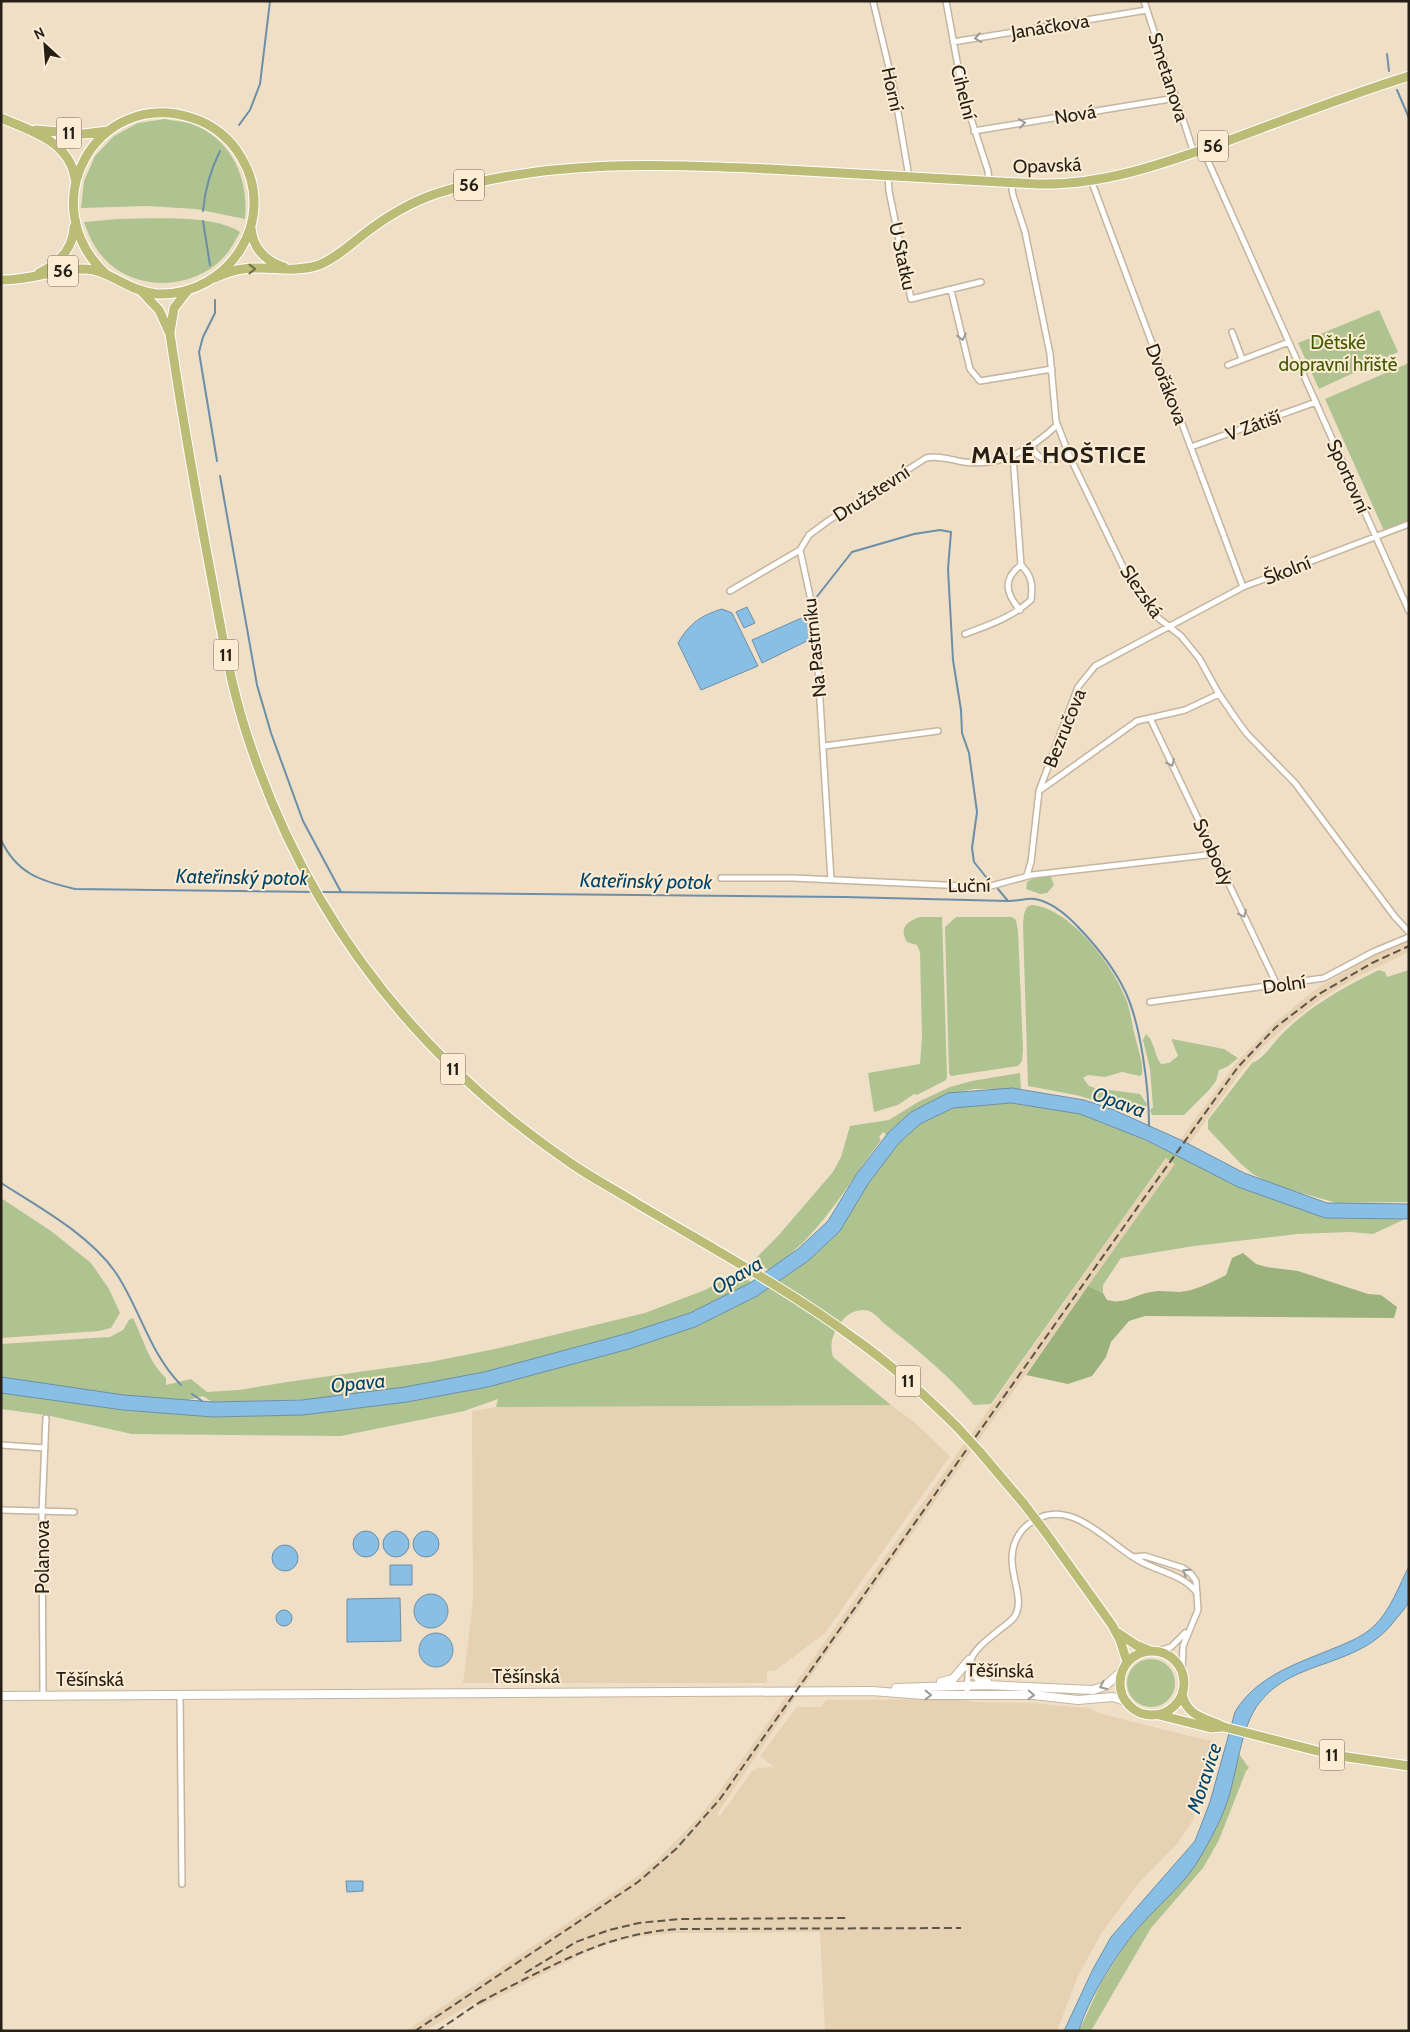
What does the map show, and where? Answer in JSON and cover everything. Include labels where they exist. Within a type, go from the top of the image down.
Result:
[{"type":"main road","name":"Opavská","points":[[291,269],[322,264],[396,212],[415,202],[447,191],[487,181],[554,170],[598,166],[669,165],[1057,184],[1091,180],[1146,168],[1203,150],[1409,76]]},
{"type":"main road","points":[[166,113],[196,119],[214,128],[236,149],[250,176],[254,196],[251,226],[247,238],[225,270],[214,278],[189,290],[170,293],[141,291],[128,287],[107,275],[97,266],[77,234],[72,201],[75,180],[88,153],[109,131],[136,117],[166,113]]},
{"type":"main road","name":"11","points":[[1,118],[44,137],[62,149],[72,165],[75,180]]},
{"type":"main road","name":"11","points":[[28,129],[84,134],[109,131]]},
{"type":"main road","name":"56","points":[[20,280],[41,272],[62,257],[70,247],[74,234],[74,221]]},
{"type":"main road","points":[[251,226],[254,244],[262,255],[276,265],[291,269]]},
{"type":"main road","name":"56","points":[[214,278],[244,268],[291,269]]},
{"type":"main road","name":"56","points":[[1,280],[20,280],[81,269],[98,271],[107,275]]},
{"type":"main road","name":"11","points":[[170,334],[174,308],[189,290]]},
{"type":"main road","name":"11","points":[[141,291],[159,310],[170,334],[189,455],[224,649],[237,702],[256,760],[304,872],[334,922],[383,992],[439,1056],[482,1096],[528,1133],[571,1164],[785,1292],[855,1338],[903,1377],[958,1428],[1024,1504],[1112,1626],[1120,1640],[1127,1662]]},
{"type":"main road","name":"11","points":[[1112,1626],[1123,1637],[1154,1651]]},
{"type":"main road","points":[[1127,1662],[1139,1653],[1154,1651],[1172,1658],[1182,1672],[1184,1681],[1182,1694],[1172,1707],[1157,1714]]},
{"type":"main road","name":"Těšínská","points":[[1121,1672],[1127,1662]]},
{"type":"main road","points":[[1121,1672],[1120,1688],[1125,1701]]},
{"type":"main road","name":"11","points":[[1182,1694],[1190,1711],[1200,1718],[1224,1727],[1334,1755],[1409,1766]]},
{"type":"main road","name":"Těšínská","points":[[1125,1701],[1141,1713],[1157,1714]]},
{"type":"main road","name":"11","points":[[1157,1714],[1211,1728],[1224,1727]]},
{"type":"street","name":"Horní","points":[[873,1],[894,89],[909,177]]},
{"type":"street","name":"Cihelní","points":[[946,1],[961,88],[988,171],[989,182]]},
{"type":"street","name":"Smetanova","points":[[1144,1],[1194,153]]},
{"type":"street","name":"Janáčkova","points":[[953,42],[1147,10]]},
{"type":"street","name":"Nová","points":[[974,131],[1176,98]]},
{"type":"street","name":"Sportovní","points":[[1203,150],[1409,611]]},
{"type":"street","name":"U Statku","points":[[888,176],[889,191],[911,299],[950,290]]},
{"type":"street","name":"Dvořákova","points":[[1091,180],[1243,587]]},
{"type":"street","name":"Slezská","points":[[1011,183],[1012,195],[1025,232],[1052,368],[1054,410],[1057,425],[1124,569],[1148,608],[1157,618],[1181,636],[1199,658],[1219,694],[1247,734],[1295,783],[1395,918],[1409,932]]},
{"type":"street","points":[[980,282],[950,290],[970,369],[980,381],[1052,368]]},
{"type":"street","points":[[1232,332],[1242,359]]},
{"type":"street","points":[[1228,365],[1288,342]]},
{"type":"street","name":"V Zátiší","points":[[1191,447],[1316,402]]},
{"type":"street","name":"Družstevní","points":[[730,591],[800,550],[809,535],[823,524],[926,458],[938,457],[979,463],[994,462],[1032,448],[1057,425]]},
{"type":"street","points":[[1032,448],[1041,459],[1054,459],[1069,454]]},
{"type":"street","points":[[965,634],[997,622],[1020,610],[1031,600],[1033,584],[1028,572],[1021,565],[1013,456]]},
{"type":"street","name":"Školní","points":[[1168,626],[1243,587],[1409,524]]},
{"type":"street","name":"Na Pastrníku","points":[[800,550],[815,619],[831,880]]},
{"type":"street","points":[[1020,610],[1010,599],[1008,585],[1012,572],[1021,565]]},
{"type":"street","name":"Bezručova","points":[[1027,875],[1031,862],[1039,790],[1078,687],[1095,666],[1168,626]]},
{"type":"street","points":[[1039,790],[1137,721],[1185,710],[1219,694]]},
{"type":"street","name":"Svobody","points":[[1150,718],[1277,985]]},
{"type":"street","points":[[824,746],[938,731]]},
{"type":"street","name":"Luční","points":[[720,878],[831,880],[988,887],[1027,875],[1215,854]]},
{"type":"street","name":"Dolní","points":[[1150,1002],[1324,978],[1373,952],[1409,937]]},
{"type":"street","name":"Polanova","points":[[43,1696],[42,1512],[46,1418]]},
{"type":"street","points":[[1,1446],[45,1448]]},
{"type":"street","points":[[1,1510],[74,1512]]},
{"type":"street","points":[[892,1689],[908,1684],[948,1681],[958,1675],[978,1648],[1016,1614],[1018,1598],[1011,1556],[1018,1536],[1031,1522],[1044,1516],[1064,1515],[1075,1518],[1133,1557],[1187,1582],[1197,1594]]},
{"type":"street","points":[[1133,1557],[1145,1556],[1183,1568],[1196,1581],[1198,1610],[1182,1646],[1182,1672]]},
{"type":"street","points":[[1154,1651],[1172,1647],[1188,1629]]},
{"type":"street","points":[[967,1694],[969,1660]]},
{"type":"street","points":[[969,1660],[975,1676],[984,1682],[1057,1684],[1066,1688]]},
{"type":"street","name":"Těšínská","points":[[872,1691],[967,1685],[1086,1690],[1110,1683],[1121,1672]]},
{"type":"street","name":"Těšínská","points":[[1,1696],[872,1691],[923,1695],[1033,1695],[1078,1700],[1113,1697],[1125,1701]]},
{"type":"street","points":[[180,1695],[182,1884]]},
{"type":"shaded area","points":[[1409,941],[1409,952],[1355,978],[1322,998],[1266,1044],[1242,1070],[794,1700],[717,1814],[720,1816],[752,1771],[757,1768],[774,1767],[760,1756],[797,1707],[821,1707],[826,1700],[960,1699],[974,1702],[1029,1703],[1089,1708],[1099,1713],[1211,1741],[1193,1820],[1177,1844],[1137,1885],[1101,1934],[1078,1976],[1057,2031],[825,2031],[820,1932],[676,1933],[637,1937],[608,1944],[583,1954],[479,2007],[475,2002],[424,2031],[406,2031],[635,1878],[658,1859],[698,1818],[716,1796],[1123,1219],[1235,1064],[1273,1024],[1316,989],[1369,958]]},
{"type":"shaded area","points":[[891,1405],[913,1421],[950,1456],[825,1633],[775,1671],[767,1671],[767,1683],[463,1683],[473,1601],[472,1411],[496,1407]]},
{"type":"green space","points":[[165,119],[189,123],[206,131],[227,150],[241,175],[246,204],[245,219],[196,209],[147,206],[81,208],[84,181],[95,156],[114,136],[138,123]]},
{"type":"green space","points":[[164,218],[198,220],[228,226],[240,232],[223,258],[210,269],[195,277],[162,283],[145,281],[129,276],[115,268],[96,249],[84,222]]},
{"type":"green space","name":"Dětské dopravní hřiště","points":[[1379,310],[1398,352],[1319,389],[1298,343]]},
{"type":"green space","points":[[1409,363],[1409,524],[1385,533],[1325,399]]},
{"type":"green space","points":[[1051,877],[1054,885],[1047,893],[1040,894],[1026,889],[1027,882],[1032,879]]},
{"type":"green space","points":[[1031,905],[1046,908],[1075,927],[1101,955],[1120,986],[1129,1009],[1141,1061],[1142,1074],[1140,1076],[1122,1072],[1105,1077],[1088,1075],[1083,1078],[1089,1086],[1095,1088],[1140,1094],[1147,1104],[1143,1114],[1076,1095],[1028,1086],[1023,925],[1024,914],[1027,907]]},
{"type":"green space","points":[[920,917],[942,917],[947,1076],[946,1080],[917,1095],[914,1094],[898,1105],[874,1112],[868,1073],[920,1064],[922,1038],[920,952],[917,945],[907,942],[904,929],[908,923]]},
{"type":"green space","points":[[956,917],[1012,917],[1016,920],[1023,1049],[1022,1061],[1018,1066],[951,1076],[949,1073],[945,927]]},
{"type":"green space","points":[[1379,970],[1385,972],[1387,977],[1409,970],[1409,1202],[1337,1203],[1273,1185],[1253,1174],[1208,1129],[1208,1120],[1252,1063],[1262,1057],[1295,1022],[1330,997]]},
{"type":"green space","points":[[1146,1034],[1161,1064],[1169,1063],[1178,1056],[1172,1039],[1224,1049],[1238,1058],[1227,1067],[1219,1070],[1216,1081],[1209,1090],[1184,1115],[1152,1115],[1150,1110],[1153,1107],[1150,1069],[1143,1040]]},
{"type":"green space","points":[[1020,1073],[1021,1089],[974,1089],[946,1095],[887,1135],[883,1132],[879,1137],[881,1140],[831,1210],[803,1243],[769,1270],[753,1261],[778,1236],[833,1172],[841,1157],[850,1126],[889,1120],[918,1102],[950,1087],[972,1081]]},
{"type":"green space","points":[[1011,1103],[1080,1114],[1108,1124],[1325,1218],[1405,1219],[1373,1234],[1350,1232],[1297,1234],[1194,1246],[1121,1258],[1103,1285],[1103,1293],[1088,1286],[1175,1164],[1166,1158],[991,1404],[974,1405],[954,1383],[921,1353],[873,1313],[861,1310],[847,1316],[836,1329],[832,1342],[833,1357],[891,1405],[496,1407],[498,1399],[464,1411],[341,1436],[132,1434],[46,1415],[1,1409],[1,1393],[123,1410],[213,1417],[303,1415],[407,1402],[488,1387],[757,1296],[808,1261],[840,1231],[868,1184],[899,1143],[920,1124],[953,1108]]},
{"type":"green space","points":[[1,1198],[51,1231],[91,1263],[109,1289],[120,1313],[111,1328],[99,1331],[1,1338]]},
{"type":"green space","points":[[1243,1253],[1256,1264],[1298,1271],[1368,1294],[1381,1295],[1397,1307],[1394,1318],[1145,1316],[1129,1321],[1111,1342],[1106,1357],[1092,1376],[1068,1384],[1026,1375],[1088,1286],[1103,1293],[1107,1300],[1113,1301],[1124,1300],[1154,1291],[1179,1292],[1191,1290],[1226,1275],[1232,1258]]},
{"type":"green space","points":[[736,1273],[753,1283],[698,1310],[647,1328],[494,1371],[416,1386],[318,1399],[212,1402],[203,1396],[188,1400],[124,1395],[1,1377],[1,1344],[110,1337],[123,1330],[129,1320],[133,1318],[151,1358],[166,1378],[166,1385],[191,1379],[207,1392],[239,1390],[430,1362],[495,1349],[645,1313],[705,1290]]},
{"type":"green space","points":[[1146,1659],[1156,1659],[1168,1666],[1175,1678],[1175,1688],[1168,1700],[1156,1707],[1146,1707],[1138,1703],[1131,1696],[1127,1688],[1127,1678],[1131,1670],[1138,1663]]},
{"type":"green space","points":[[1239,1754],[1249,1768],[1246,1771],[1219,1840],[1203,1868],[1151,1928],[1091,2031],[1079,2031],[1101,1983],[1126,1943],[1201,1855],[1226,1805]]},
{"type":"water","points":[[747,607],[755,623],[744,628],[736,612]]},
{"type":"water","points":[[722,609],[732,613],[758,666],[701,690],[678,643],[696,621]]},
{"type":"water","points":[[806,616],[810,633],[809,640],[762,663],[752,640]]},
{"type":"water","points":[[1012,1088],[1084,1100],[1114,1110],[1183,1141],[1244,1173],[1327,1203],[1409,1204],[1409,1219],[1325,1218],[1238,1187],[1146,1140],[1080,1114],[1011,1103],[953,1108],[920,1124],[899,1143],[868,1184],[840,1231],[808,1261],[757,1296],[695,1327],[629,1349],[488,1387],[407,1402],[303,1415],[213,1417],[123,1410],[1,1393],[1,1377],[124,1395],[213,1402],[302,1400],[405,1387],[484,1372],[625,1334],[690,1313],[750,1283],[798,1249],[828,1221],[856,1175],[888,1133],[911,1112],[948,1093]]},
{"type":"water","points":[[366,1531],[375,1535],[379,1544],[375,1553],[366,1557],[357,1553],[353,1544],[357,1535]]},
{"type":"water","points":[[396,1531],[405,1535],[409,1544],[405,1553],[396,1557],[387,1553],[383,1544],[387,1535]]},
{"type":"water","points":[[426,1531],[435,1535],[439,1544],[435,1553],[426,1557],[417,1553],[413,1544],[417,1535]]},
{"type":"water","points":[[285,1545],[294,1549],[298,1558],[294,1567],[285,1571],[276,1567],[272,1558],[276,1549]]},
{"type":"water","points":[[390,1565],[412,1565],[412,1585],[390,1585]]},
{"type":"water","points":[[1409,1566],[1408,1603],[1381,1635],[1364,1647],[1346,1656],[1291,1678],[1274,1688],[1260,1702],[1253,1712],[1243,1737],[1224,1811],[1201,1856],[1181,1883],[1124,1946],[1096,1990],[1079,2031],[1064,2031],[1093,1969],[1111,1937],[1195,1841],[1210,1802],[1235,1712],[1244,1699],[1267,1679],[1294,1665],[1351,1641],[1370,1630],[1380,1620],[1389,1606]]},
{"type":"water","points":[[431,1594],[443,1599],[448,1611],[443,1623],[431,1628],[419,1623],[414,1611],[419,1599]]},
{"type":"water","points":[[400,1598],[401,1641],[347,1642],[347,1599]]},
{"type":"water","points":[[284,1610],[292,1618],[284,1626],[276,1618]]},
{"type":"water","points":[[436,1633],[448,1638],[453,1650],[448,1662],[436,1667],[424,1662],[419,1650],[424,1638]]},
{"type":"water","points":[[346,1881],[363,1881],[363,1891],[347,1892]]},
{"type":"waterway","points":[[239,125],[250,110],[260,84],[270,1]]},
{"type":"waterway","points":[[1387,54],[1389,71]]},
{"type":"waterway","points":[[1397,90],[1409,118]]},
{"type":"waterway","points":[[203,211],[208,180],[220,151]]},
{"type":"waterway","points":[[203,221],[210,265]]},
{"type":"waterway","points":[[215,300],[215,313],[203,337],[199,352],[217,461]]},
{"type":"waterway","points":[[220,476],[257,685],[271,733],[303,821],[341,892]]},
{"type":"waterway","points":[[815,599],[852,552],[914,534],[940,530],[951,532],[948,569],[953,660],[961,710],[962,733],[969,753],[977,812],[972,848],[974,862],[990,882]]},
{"type":"waterway","points":[[806,616],[808,610]]},
{"type":"waterway","name":"Kateřinský potok","points":[[1,840],[7,852],[22,868],[31,874],[51,883],[75,889],[315,892]]},
{"type":"waterway","points":[[998,889],[1008,901]]},
{"type":"waterway","name":"Kateřinský potok","points":[[322,892],[844,897],[1009,901],[1035,899],[1048,903],[1080,929],[1105,958],[1125,991],[1140,1038],[1148,1094],[1149,1126]]},
{"type":"waterway","points":[[1,1183],[63,1223],[105,1259],[116,1273],[132,1301],[161,1359],[181,1385]]},
{"type":"waterway","points":[[192,1394],[202,1401]]},
{"type":"railway","points":[[415,2031],[638,1882],[676,1849],[720,1799],[1238,1067],[1276,1027],[1319,994],[1372,963],[1409,946]]},
{"type":"railway","points":[[525,1973],[576,1942],[609,1930],[639,1923],[680,1919],[846,1918]]},
{"type":"railway","points":[[479,2003],[537,1973],[588,1950],[622,1938],[658,1931],[678,1929],[961,1928]]},
{"type":"railway","points":[[437,2031],[483,2000]]},
{"type":"district","name":"MALÉ HOŠTICE","points":[[1059,455]]},
{"type":"water label","name":"Opava","points":[[1119,1102]]},
{"type":"water label","name":"Opava","points":[[737,1275]]},
{"type":"water label","name":"Opava","points":[[358,1383]]},
{"type":"water label","name":"Moravice","points":[[1204,1778]]}]
